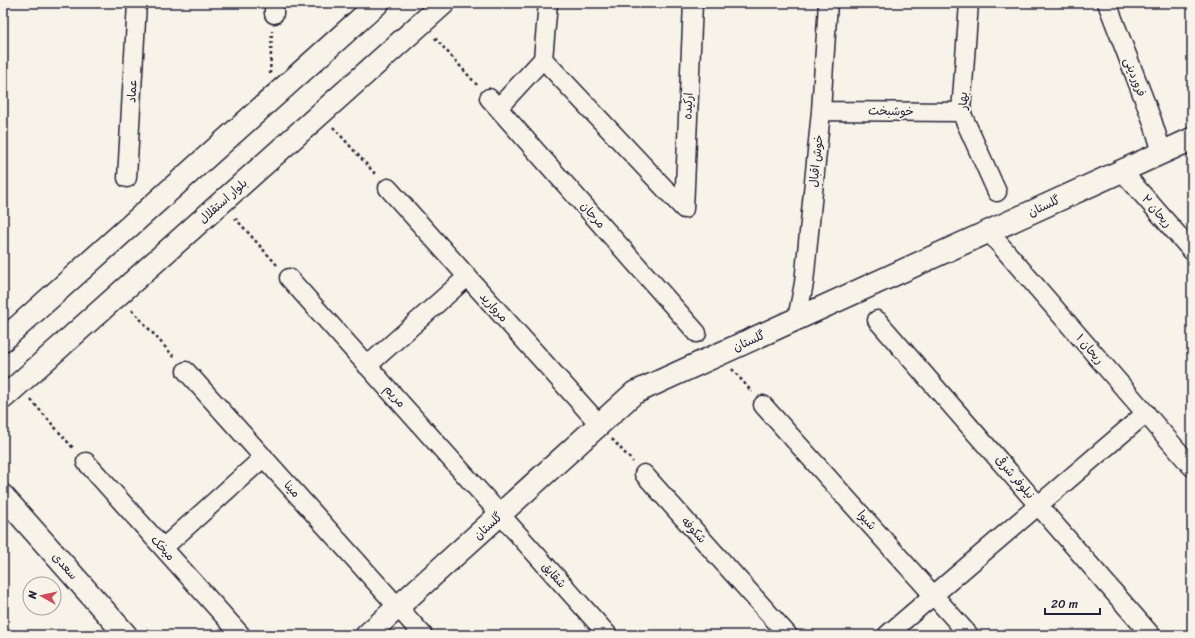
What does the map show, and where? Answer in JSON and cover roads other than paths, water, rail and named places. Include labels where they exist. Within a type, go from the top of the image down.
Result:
[{"type":"street","name":"عماد","points":[[126,178],[137,3]]},
{"type":"street","points":[[3,340],[378,3]]},
{"type":"street","name":"بلوار استقلال","points":[[10,391],[444,3]]},
{"type":"street","points":[[543,59],[548,3]]},
{"type":"street","name":"ارکیده","points":[[543,59],[684,209],[693,3]]},
{"type":"street","name":"خوش اقبال","points":[[797,319],[804,283],[821,111],[828,3]]},
{"type":"street","name":"بهار","points":[[969,3],[961,112],[997,192]]},
{"type":"street","name":"فروردینی","points":[[1107,3],[1152,120],[1162,152]]},
{"type":"street","name":"مرجان","points":[[543,59],[493,103],[697,333]]},
{"type":"street","name":"خوشبخت","points":[[821,111],[961,112]]},
{"type":"street","name":"گلستان","points":[[368,635],[634,393],[1192,139]]},
{"type":"street","name":"ریحان ۲","points":[[1122,171],[1192,251]]},
{"type":"street","name":"مروارید","points":[[388,188],[600,425]]},
{"type":"street","name":"ریحان ۱","points":[[989,232],[1192,466]]},
{"type":"street","points":[[367,366],[467,277]]},
{"type":"street","name":"مریم","points":[[289,278],[500,514]]},
{"type":"street","name":"نیلوفر شرقی","points":[[877,320],[1152,635]]},
{"type":"street","name":"مینا","points":[[186,371],[423,635]]},
{"type":"street","name":"شیوا","points":[[763,405],[969,635]]},
{"type":"street","points":[[887,635],[1146,413]]},
{"type":"street","points":[[163,548],[264,458]]},
{"type":"street","name":"میخک","points":[[86,462],[241,635]]},
{"type":"street","name":"شکوفه","points":[[644,474],[788,635]]},
{"type":"street","name":"سعدی","points":[[3,496],[126,635]]},
{"type":"street","name":"شقایق","points":[[500,514],[608,635]]}]
